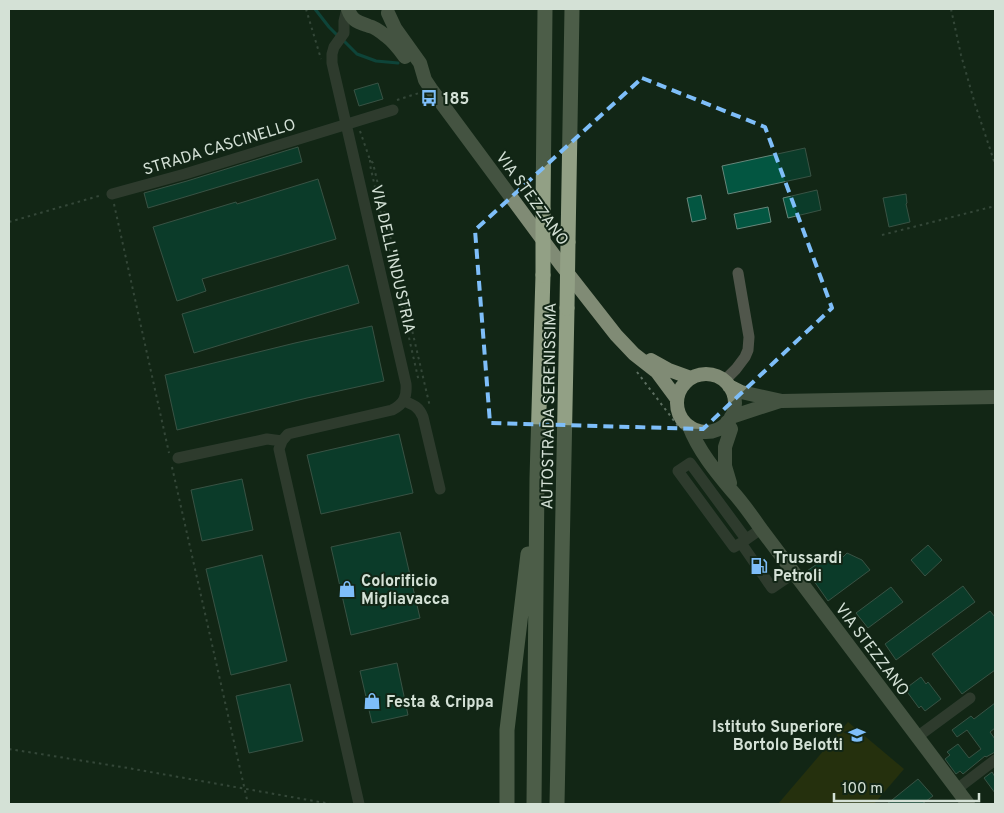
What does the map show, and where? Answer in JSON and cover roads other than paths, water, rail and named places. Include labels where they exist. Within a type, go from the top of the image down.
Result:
[{"type":"highway","name":"AUTOSTRADA SERENISSIMA","points":[[534,804],[537,478],[543,275],[545,9]]},
{"type":"highway","name":"AUTOSTRADA SERENISSIMA","points":[[557,804],[572,9]]},
{"type":"highway","points":[[507,804],[507,730],[537,478]]},
{"type":"main road","name":"VIA STEZZANO","points":[[348,9],[355,20],[367,25],[398,46],[562,266],[616,335],[634,354],[657,372],[677,398],[679,414],[689,426],[693,437],[720,478],[733,492],[968,804]]},
{"type":"main road","name":"VIA STEZZANO","points":[[367,25],[380,22],[389,11]]},
{"type":"main road","name":"VIA STEZZANO","points":[[389,11],[395,28],[420,63],[428,84]]},
{"type":"main road","name":"VIA STEZZANO","points":[[616,335],[668,370],[691,378],[708,374],[716,376],[726,383],[732,391],[734,401],[733,412],[729,420],[731,429],[725,447],[724,466],[733,492]]},
{"type":"main road","points":[[677,398],[682,387],[691,378]]},
{"type":"main road","points":[[726,383],[741,392],[782,401],[995,397]]},
{"type":"main road","points":[[689,426],[698,431],[708,432],[729,420],[782,401]]},
{"type":"street","points":[[348,9],[344,21],[344,33],[334,47],[332,63],[351,123]]},
{"type":"street","points":[[344,33],[367,25]]},
{"type":"street","name":"STRADA CASCINELLO","points":[[112,194],[185,174],[393,110]]},
{"type":"street","name":"VIA DELL'INDUSTRIA","points":[[351,123],[406,384],[404,401]]},
{"type":"street","points":[[726,383],[748,350],[748,336],[738,273]]},
{"type":"street","points":[[359,804],[279,449],[282,441],[288,434],[392,410],[404,401],[420,409],[440,489]]},
{"type":"street","points":[[178,458],[267,439],[282,441]]},
{"type":"street","points":[[761,529],[744,541],[734,547],[678,472],[690,463],[744,541],[772,588],[794,573]]},
{"type":"street","points":[[917,737],[970,698]]},
{"type":"street","points":[[957,789],[995,760]]},
{"type":"waterway","points":[[315,9],[338,36]]},
{"type":"waterway","points":[[343,40],[357,54],[376,61],[398,63]]},
{"type":"place","name":"185","points":[[429,98]]},
{"type":"place","name":"Trussardi Petroli","points":[[759,566]]},
{"type":"place","name":"Colorificio Migliavacca","points":[[347,589]]},
{"type":"place","name":"Festa & Crippa","points":[[372,701]]},
{"type":"place","name":"Istituto Superiore Bortolo Belotti","points":[[857,735]]}]
